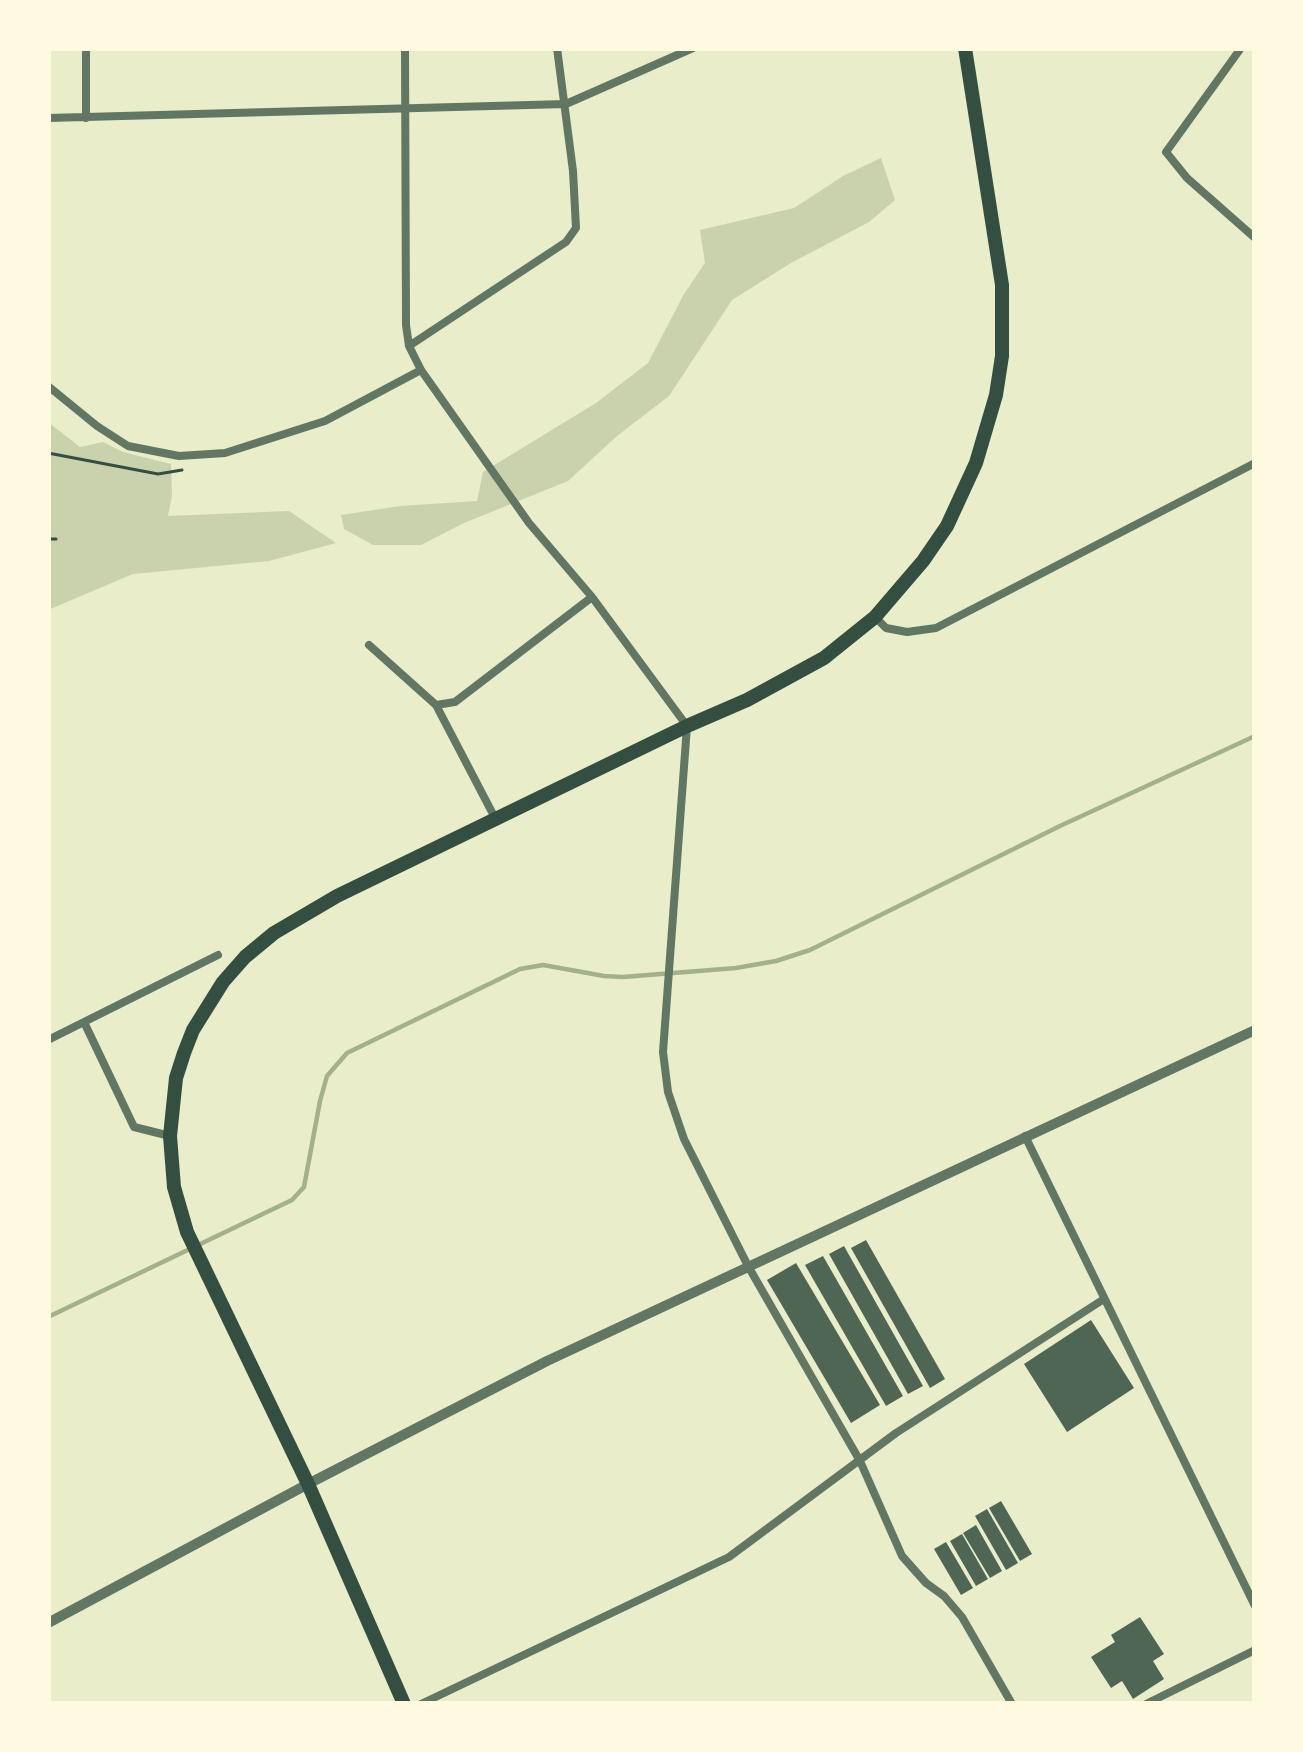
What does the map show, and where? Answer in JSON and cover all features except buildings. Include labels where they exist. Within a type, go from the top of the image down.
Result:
[{"type":"main road","points":[[404,1704],[308,1484],[188,1232],[174,1186],[170,1136],[176,1078],[193,1030],[215,993],[245,957],[274,933],[309,910],[747,700],[824,658],[874,617],[923,561],[976,463],[1002,356],[1002,285],[965,48]]},
{"type":"street","points":[[86,48],[86,118]]},
{"type":"street","points":[[405,48],[406,325],[410,346],[421,370],[529,523],[592,597],[687,726],[663,1052],[668,1092],[684,1138],[748,1266],[860,1461],[902,1556],[962,1617],[1012,1704]]},
{"type":"street","points":[[410,346],[566,242],[577,228],[557,48]]},
{"type":"street","points":[[48,118],[566,104],[693,48]]},
{"type":"street","points":[[1241,48],[1166,152],[1187,178],[1255,238]]},
{"type":"street","points":[[48,386],[128,446],[179,456],[225,453],[325,421],[421,370]]},
{"type":"street","points":[[874,617],[886,628],[908,632],[936,628],[1255,463]]},
{"type":"street","points":[[436,706],[455,702],[592,597]]},
{"type":"street","points":[[369,645],[436,706],[495,820]]},
{"type":"street","points":[[48,1040],[218,955]]},
{"type":"street","points":[[84,1022],[134,1127],[170,1136]]},
{"type":"street","points":[[48,1623],[547,1360],[1255,1030]]},
{"type":"street","points":[[1025,1136],[1255,1606]]},
{"type":"street","points":[[421,1704],[729,1557],[896,1433],[1104,1299]]},
{"type":"street","points":[[1146,1704],[1255,1650]]},
{"type":"path","points":[[48,453],[158,474],[179,470]]},
{"type":"path","points":[[48,538],[56,539]]},
{"type":"green space","points":[[881,158],[895,200],[869,222],[732,300],[669,396],[568,481],[421,545],[373,545],[344,529],[341,515],[477,501],[483,472],[596,403],[648,363],[705,263],[700,230],[794,208]]},
{"type":"green space","points":[[48,422],[80,447],[103,442],[171,464],[168,516],[289,511],[336,543],[269,561],[133,574],[48,610]]},
{"type":"waterway","points":[[48,1317],[292,1200],[304,1187],[327,1076],[347,1053],[520,969],[543,965],[623,977],[776,961],[810,950],[1255,736]]}]
